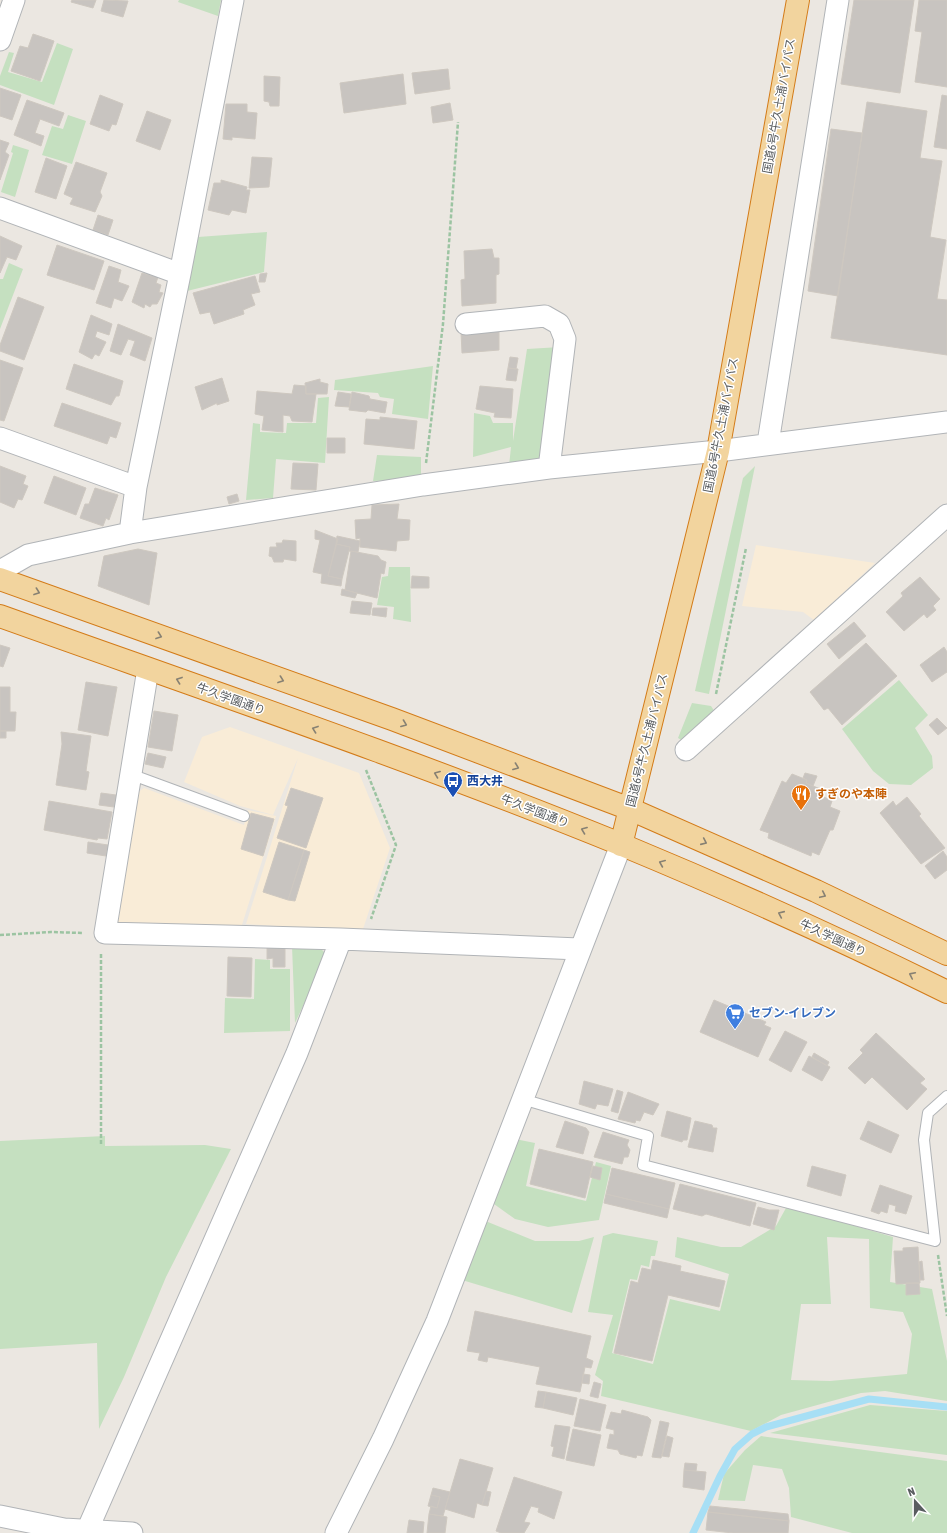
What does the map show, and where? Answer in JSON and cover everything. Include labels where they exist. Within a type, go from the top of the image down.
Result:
[{"type":"highway","name":"国道6号牛久土浦バイパス","points":[[621,845],[718,451],[798,0]]},
{"type":"highway","points":[[0,579],[392,719],[630,809],[816,891],[947,954]]},
{"type":"highway","name":"牛久学園通り","points":[[0,616],[389,755],[621,845],[797,921],[947,992]]},
{"type":"street","points":[[0,40],[14,0]]},
{"type":"street","points":[[130,533],[136,487],[180,274],[233,0]]},
{"type":"street","points":[[768,443],[838,0]]},
{"type":"street","points":[[0,208],[180,274]]},
{"type":"street","points":[[466,324],[545,316],[559,324],[565,338],[549,468]]},
{"type":"street","points":[[0,571],[28,555],[130,533],[423,485],[549,468],[718,451],[768,443],[947,422]]},
{"type":"street","points":[[0,438],[136,487]]},
{"type":"street","points":[[686,750],[947,515]]},
{"type":"street","points":[[148,669],[105,933],[341,939],[579,949]]},
{"type":"street","points":[[336,1533],[383,1439],[437,1321],[579,949],[621,845]]},
{"type":"street","points":[[87,1532],[297,1053],[341,939]]},
{"type":"street","points":[[0,1516],[64,1529],[87,1532],[132,1533]]},
{"type":"lane","points":[[130,774],[244,816]]},
{"type":"lane","points":[[522,1099],[648,1136],[643,1165],[935,1241],[924,1140],[928,1114],[947,1096]]},
{"type":"path","points":[[423,485],[442,324],[458,122]]},
{"type":"path","points":[[726,714],[715,700],[746,548]]},
{"type":"path","points":[[364,940],[396,844],[365,767]]},
{"type":"path","points":[[0,935],[51,932],[105,933],[101,940],[101,1144]]},
{"type":"path","points":[[935,1241],[947,1316]]},
{"type":"shaded area","points":[[756,545],[875,563],[814,620],[803,612],[742,606]]},
{"type":"shaded area","points":[[230,727],[359,773],[390,848],[362,932],[246,924],[298,758],[273,815],[240,806],[184,782],[202,737]]},
{"type":"shaded area","points":[[144,788],[244,825],[248,810],[276,816],[242,925],[195,927],[119,927],[112,919],[134,795]]},
{"type":"green space","points":[[179,0],[221,0],[218,16],[178,2]]},
{"type":"green space","points":[[57,43],[73,49],[54,105],[0,85],[0,76],[9,52],[14,53],[8,72],[42,82]]},
{"type":"green space","points":[[68,115],[86,121],[72,164],[42,155],[52,126],[63,129]]},
{"type":"green space","points":[[13,145],[29,150],[15,197],[1,192],[13,153],[11,152]]},
{"type":"green space","points":[[267,232],[264,272],[187,291],[198,237]]},
{"type":"green space","points":[[9,263],[23,269],[0,329],[0,279],[3,279]]},
{"type":"green space","points":[[560,347],[546,448],[537,462],[509,466],[511,447],[473,457],[474,413],[490,416],[493,423],[513,423],[513,441],[527,349]]},
{"type":"green space","points":[[433,366],[428,419],[392,414],[394,399],[380,397],[378,393],[334,390],[335,380]]},
{"type":"green space","points":[[329,397],[325,463],[276,459],[273,498],[246,500],[253,423],[260,424],[260,432],[286,433],[287,423],[316,423],[318,398]]},
{"type":"green space","points":[[377,455],[421,457],[421,479],[373,481]]},
{"type":"green space","points":[[755,466],[709,694],[695,691],[743,478]]},
{"type":"green space","points":[[389,567],[410,567],[411,622],[393,619],[394,607],[377,605],[382,577],[388,576]]},
{"type":"green space","points":[[899,680],[928,715],[915,728],[932,756],[933,768],[911,785],[889,784],[873,771],[842,729]]},
{"type":"green space","points":[[692,703],[711,706],[715,712],[683,741],[678,738]]},
{"type":"green space","points":[[292,946],[319,947],[327,955],[295,1023]]},
{"type":"green space","points":[[255,959],[270,960],[270,969],[290,969],[290,1031],[224,1033],[225,998],[254,999]]},
{"type":"green space","points":[[105,1136],[105,1146],[205,1145],[231,1149],[166,1277],[124,1377],[99,1429],[97,1343],[0,1349],[0,1141]]},
{"type":"green space","points":[[515,1139],[535,1143],[526,1186],[586,1201],[596,1162],[611,1166],[599,1220],[548,1227],[515,1219],[494,1204]]},
{"type":"green space","points":[[786,1208],[893,1237],[890,1282],[932,1289],[947,1361],[947,1401],[885,1391],[861,1393],[781,1415],[751,1431],[601,1396],[603,1381],[595,1375],[613,1315],[588,1312],[603,1236],[613,1233],[658,1241],[655,1256],[651,1256],[649,1267],[641,1265],[637,1280],[630,1279],[612,1353],[653,1364],[670,1299],[720,1311],[729,1274],[675,1257],[677,1237],[721,1247],[741,1247],[776,1226]],"holes":[[[827,1237],[869,1239],[870,1308],[903,1312],[912,1334],[907,1374],[830,1381],[791,1380],[801,1304],[831,1304]]]},
{"type":"green space","points":[[483,1220],[535,1241],[579,1241],[594,1237],[572,1313],[462,1280]]},
{"type":"green space","points":[[870,1405],[947,1411],[947,1455],[770,1433]]},
{"type":"green space","points":[[761,1436],[947,1461],[947,1533],[852,1533],[791,1517],[789,1488],[782,1469],[753,1465],[745,1501],[718,1500],[724,1474],[745,1450]]},
{"type":"building","points":[[72,0],[96,0],[93,8],[71,2]]},
{"type":"building","points":[[104,0],[128,1],[123,17],[101,11]]},
{"type":"building","points":[[854,0],[914,0],[900,93],[841,84]]},
{"type":"building","points":[[919,0],[947,0],[947,87],[915,82],[922,32],[915,31]]},
{"type":"building","points":[[33,34],[54,41],[40,81],[11,71],[20,46],[28,48]]},
{"type":"building","points":[[448,69],[450,89],[415,94],[412,73]]},
{"type":"building","points":[[403,74],[406,104],[344,113],[340,83]]},
{"type":"building","points":[[264,76],[280,77],[279,106],[270,106],[269,102],[264,101]]},
{"type":"building","points":[[0,88],[21,95],[12,120],[0,116]]},
{"type":"building","points":[[100,95],[123,104],[116,125],[112,124],[109,131],[90,124]]},
{"type":"building","points":[[942,95],[947,96],[947,149],[934,147]]},
{"type":"building","points":[[27,100],[64,113],[59,126],[40,119],[35,133],[44,136],[41,146],[14,135]]},
{"type":"building","points":[[867,102],[927,111],[920,158],[942,161],[930,237],[946,240],[937,299],[947,300],[947,355],[831,338]]},
{"type":"building","points":[[450,103],[453,120],[433,123],[431,107]]},
{"type":"building","points":[[226,104],[247,104],[247,112],[257,113],[255,139],[232,137],[232,140],[223,139]]},
{"type":"building","points":[[147,111],[171,120],[160,150],[136,141]]},
{"type":"building","points":[[831,129],[862,133],[838,296],[808,291]]},
{"type":"building","points":[[0,140],[9,143],[5,152],[9,155],[0,180]]},
{"type":"building","points":[[252,157],[272,158],[269,187],[249,188]]},
{"type":"building","points":[[46,158],[67,166],[56,199],[35,192]]},
{"type":"building","points":[[76,162],[107,173],[100,192],[102,196],[95,212],[70,204],[73,198],[64,194]]},
{"type":"building","points":[[221,180],[247,187],[246,190],[250,190],[246,213],[232,210],[229,215],[208,210],[214,183],[221,183]]},
{"type":"building","points":[[98,215],[113,220],[108,235],[93,230]]},
{"type":"building","points":[[0,236],[22,246],[16,260],[7,257],[0,273]]},
{"type":"building","points":[[57,245],[104,261],[94,290],[47,275]]},
{"type":"building","points":[[492,249],[494,258],[499,258],[499,274],[496,275],[496,303],[462,306],[461,280],[465,279],[464,251]]},
{"type":"building","points":[[109,266],[121,270],[118,282],[129,286],[122,301],[114,298],[111,308],[96,303]]},
{"type":"building","points":[[142,273],[158,277],[156,283],[161,285],[159,292],[163,293],[157,304],[152,304],[150,307],[145,304],[144,308],[132,302]]},
{"type":"building","points":[[267,273],[265,282],[259,282],[260,274]]},
{"type":"building","points":[[255,276],[260,292],[251,294],[255,305],[243,310],[244,314],[214,324],[210,312],[200,314],[193,293]]},
{"type":"building","points":[[18,297],[44,307],[24,360],[0,351],[0,345]]},
{"type":"building","points":[[91,315],[112,324],[109,335],[97,331],[95,337],[106,342],[99,356],[95,354],[92,359],[79,352]]},
{"type":"building","points":[[118,324],[152,338],[145,361],[130,355],[135,341],[128,339],[121,355],[110,351]]},
{"type":"building","points":[[499,329],[499,350],[462,353],[461,332]]},
{"type":"building","points":[[510,357],[518,358],[516,369],[508,368]]},
{"type":"building","points":[[0,360],[23,368],[4,421],[0,420]]},
{"type":"building","points":[[74,364],[123,381],[119,396],[116,396],[111,405],[66,389]]},
{"type":"building","points":[[508,368],[518,369],[516,381],[506,380]]},
{"type":"building","points":[[222,378],[229,401],[217,405],[217,403],[202,410],[195,387]]},
{"type":"building","points":[[320,379],[320,382],[328,384],[327,394],[306,394],[305,383]]},
{"type":"building","points":[[294,385],[306,386],[306,394],[316,394],[312,422],[292,421],[290,416],[283,415],[283,432],[262,430],[264,416],[255,414],[257,391],[292,394]]},
{"type":"building","points":[[480,386],[513,389],[511,418],[494,417],[495,413],[476,409]]},
{"type":"building","points":[[338,392],[351,394],[349,407],[335,406]]},
{"type":"building","points":[[352,392],[369,396],[370,399],[387,402],[385,413],[368,410],[366,412],[349,410]]},
{"type":"building","points":[[62,403],[121,423],[116,438],[110,436],[107,444],[54,426]]},
{"type":"building","points":[[380,417],[417,421],[414,449],[364,444],[366,419],[380,420]]},
{"type":"building","points":[[327,438],[345,438],[345,453],[327,453]]},
{"type":"building","points":[[293,463],[318,464],[316,490],[291,489]]},
{"type":"building","points":[[0,466],[26,476],[23,484],[28,486],[22,500],[18,499],[14,508],[0,502]]},
{"type":"building","points":[[54,476],[86,488],[76,515],[44,503]]},
{"type":"building","points":[[95,488],[118,495],[109,520],[106,518],[103,526],[80,518],[85,504],[89,504]]},
{"type":"building","points":[[237,494],[239,501],[229,504],[227,497]]},
{"type":"building","points":[[399,504],[397,519],[410,520],[409,540],[397,541],[396,551],[360,547],[360,538],[356,539],[355,520],[371,519],[372,505]]},
{"type":"building","points":[[315,530],[338,539],[328,576],[342,579],[341,586],[321,583],[322,574],[313,572],[320,540],[315,539]]},
{"type":"building","points":[[337,536],[360,541],[358,552],[349,551],[350,547],[336,544]]},
{"type":"building","points":[[283,540],[296,541],[296,561],[284,559],[283,562],[274,562],[272,557],[269,556],[270,547],[277,547],[276,543],[282,543]]},
{"type":"building","points":[[336,544],[350,547],[342,579],[328,576]]},
{"type":"building","points":[[138,549],[157,553],[149,605],[98,586],[104,556]]},
{"type":"building","points":[[351,551],[378,556],[381,560],[386,562],[384,574],[381,573],[377,598],[345,590]]},
{"type":"building","points":[[412,576],[429,577],[429,588],[411,588]]},
{"type":"building","points":[[920,577],[940,599],[933,606],[936,610],[927,618],[924,614],[904,631],[886,612],[903,596],[901,593]]},
{"type":"building","points":[[342,589],[357,593],[355,598],[341,595]]},
{"type":"building","points":[[352,601],[372,603],[370,615],[350,613]]},
{"type":"building","points":[[373,608],[387,608],[386,617],[372,615]]},
{"type":"building","points":[[854,622],[866,636],[839,659],[827,644]]},
{"type":"building","points":[[866,643],[897,676],[842,725],[828,708],[824,710],[810,692]]},
{"type":"building","points":[[0,645],[10,648],[3,667],[0,666]]},
{"type":"building","points":[[944,647],[947,652],[947,672],[932,682],[920,665]]},
{"type":"building","points":[[86,682],[117,687],[108,736],[78,730]]},
{"type":"building","points":[[0,687],[10,687],[10,712],[16,712],[15,731],[0,731]]},
{"type":"building","points":[[154,711],[178,715],[172,751],[148,747]]},
{"type":"building","points":[[937,718],[947,728],[938,735],[929,725]]},
{"type":"building","points":[[0,731],[6,731],[6,738],[0,738]]},
{"type":"building","points":[[61,732],[91,736],[86,771],[89,772],[86,790],[56,785],[62,744]]},
{"type":"building","points":[[148,753],[166,757],[163,768],[145,764]]},
{"type":"building","points":[[805,773],[817,776],[813,786],[806,783],[807,780],[803,778]]},
{"type":"building","points":[[792,774],[807,780],[806,783],[825,791],[822,796],[832,801],[830,807],[840,811],[833,830],[830,830],[819,855],[812,852],[811,856],[768,838],[769,833],[760,830],[782,781],[786,783]]},
{"type":"building","points":[[291,788],[323,798],[306,848],[277,838],[288,806],[285,805]]},
{"type":"building","points":[[101,793],[116,795],[114,807],[99,805]]},
{"type":"building","points":[[907,797],[921,814],[919,816],[945,848],[921,864],[880,813],[893,801],[896,806]]},
{"type":"building","points":[[49,801],[112,812],[107,839],[98,838],[97,840],[44,830]]},
{"type":"building","points":[[251,813],[274,819],[263,856],[241,849]]},
{"type":"building","points":[[88,842],[108,845],[106,856],[87,853]]},
{"type":"building","points":[[279,842],[304,850],[288,900],[263,892]]},
{"type":"building","points":[[304,850],[310,852],[295,901],[288,900]]},
{"type":"building","points":[[943,851],[947,857],[947,870],[935,879],[925,866]]},
{"type":"building","points":[[267,948],[285,948],[285,967],[273,967],[273,958],[267,959]]},
{"type":"building","points":[[228,957],[252,958],[251,997],[227,996]]},
{"type":"building","name":"セブン-イレブン","points":[[714,1000],[766,1022],[764,1025],[771,1028],[758,1057],[700,1032]]},
{"type":"building","points":[[785,1031],[807,1042],[791,1072],[769,1060]]},
{"type":"building","points":[[876,1033],[925,1079],[920,1083],[927,1089],[907,1110],[872,1077],[865,1084],[848,1068],[863,1053],[860,1050]]},
{"type":"building","points":[[814,1053],[829,1062],[827,1066],[812,1057]]},
{"type":"building","points":[[809,1056],[830,1067],[822,1081],[802,1070]]},
{"type":"building","points":[[584,1081],[613,1089],[608,1106],[597,1104],[595,1109],[579,1104]]},
{"type":"building","points":[[617,1090],[623,1092],[618,1113],[611,1111]]},
{"type":"building","points":[[628,1092],[659,1104],[653,1115],[644,1112],[640,1121],[636,1120],[635,1123],[618,1119]]},
{"type":"building","points":[[667,1111],[691,1118],[687,1140],[683,1140],[682,1142],[661,1136]]},
{"type":"building","points":[[565,1121],[586,1128],[589,1132],[583,1154],[556,1147]]},
{"type":"building","points":[[695,1121],[712,1125],[713,1128],[717,1128],[713,1152],[688,1147]]},
{"type":"building","points":[[868,1121],[899,1135],[891,1153],[860,1139]]},
{"type":"building","points":[[603,1132],[629,1140],[627,1145],[630,1150],[628,1157],[624,1157],[622,1164],[594,1157]]},
{"type":"building","points":[[539,1149],[593,1162],[585,1198],[530,1184]]},
{"type":"building","points":[[593,1166],[602,1168],[600,1180],[590,1177]]},
{"type":"building","points":[[812,1166],[846,1175],[841,1196],[807,1186]]},
{"type":"building","points":[[612,1168],[675,1183],[669,1209],[606,1194]]},
{"type":"building","points":[[680,1184],[756,1203],[750,1226],[706,1214],[702,1216],[673,1209]]},
{"type":"building","points":[[880,1185],[912,1196],[906,1214],[895,1211],[896,1206],[889,1204],[887,1213],[881,1211],[879,1214],[871,1211]]},
{"type":"building","points":[[606,1194],[669,1209],[667,1218],[604,1203]]},
{"type":"building","points":[[758,1207],[769,1210],[779,1210],[774,1230],[753,1224]]},
{"type":"building","points":[[918,1247],[920,1283],[896,1284],[894,1251],[903,1251],[903,1248]]},
{"type":"building","points":[[653,1260],[681,1266],[680,1271],[725,1281],[719,1307],[668,1295],[652,1361],[614,1353],[631,1281],[638,1283],[642,1268],[651,1270]]},
{"type":"building","points":[[922,1261],[924,1280],[920,1280],[919,1262]]},
{"type":"building","points":[[906,1283],[919,1283],[920,1294],[906,1295]]},
{"type":"building","points":[[475,1311],[591,1336],[586,1358],[593,1361],[591,1368],[585,1367],[580,1392],[536,1384],[540,1367],[488,1357],[487,1362],[478,1360],[480,1353],[467,1351]]},
{"type":"building","points":[[583,1374],[590,1375],[589,1384],[582,1383]]},
{"type":"building","points":[[594,1382],[601,1384],[598,1398],[590,1396]]},
{"type":"building","points":[[538,1391],[546,1392],[543,1408],[535,1407]]},
{"type":"building","points":[[546,1392],[577,1398],[573,1415],[543,1408]]},
{"type":"building","points":[[580,1399],[606,1405],[600,1431],[574,1426]]},
{"type":"building","points":[[622,1410],[648,1417],[651,1420],[642,1456],[637,1455],[636,1458],[620,1454],[618,1450],[607,1448],[610,1434],[614,1435],[614,1430],[606,1428],[611,1412],[621,1414]]},
{"type":"building","points":[[660,1421],[669,1423],[661,1458],[652,1457]]},
{"type":"building","points":[[555,1425],[570,1427],[564,1459],[552,1456],[554,1447],[551,1446]]},
{"type":"building","points":[[573,1429],[601,1435],[594,1466],[566,1460]]},
{"type":"building","points":[[667,1436],[673,1438],[669,1457],[662,1456]]},
{"type":"building","points":[[460,1459],[493,1468],[482,1505],[477,1503],[474,1518],[445,1509]]},
{"type":"building","points":[[685,1463],[697,1464],[696,1471],[684,1470]]},
{"type":"building","points":[[684,1470],[706,1472],[704,1490],[683,1487]]},
{"type":"building","points":[[514,1477],[562,1492],[554,1519],[538,1512],[539,1508],[531,1506],[524,1522],[530,1523],[524,1533],[501,1533],[496,1531]]},
{"type":"building","points":[[433,1488],[450,1492],[443,1516],[429,1514],[431,1506],[437,1508],[440,1497],[431,1495]]},
{"type":"building","points":[[486,1491],[491,1492],[488,1506],[482,1505]]},
{"type":"building","points":[[431,1495],[440,1497],[437,1508],[428,1506]]},
{"type":"building","points":[[710,1506],[788,1514],[789,1521],[708,1512]]},
{"type":"building","points":[[708,1512],[789,1521],[788,1533],[733,1533],[706,1530]]},
{"type":"building","points":[[429,1514],[447,1517],[445,1533],[427,1533]]},
{"type":"building","points":[[409,1520],[424,1522],[423,1533],[407,1533]]},
{"type":"waterway","points":[[693,1533],[720,1476],[735,1449],[752,1434],[766,1427],[869,1399],[947,1407]]},
{"type":"place","name":"西大井","points":[[453,798]]},
{"type":"place","name":"すぎのや本陣","points":[[801,811]]},
{"type":"place","name":"セブン-イレブン","points":[[735,1030]]}]
